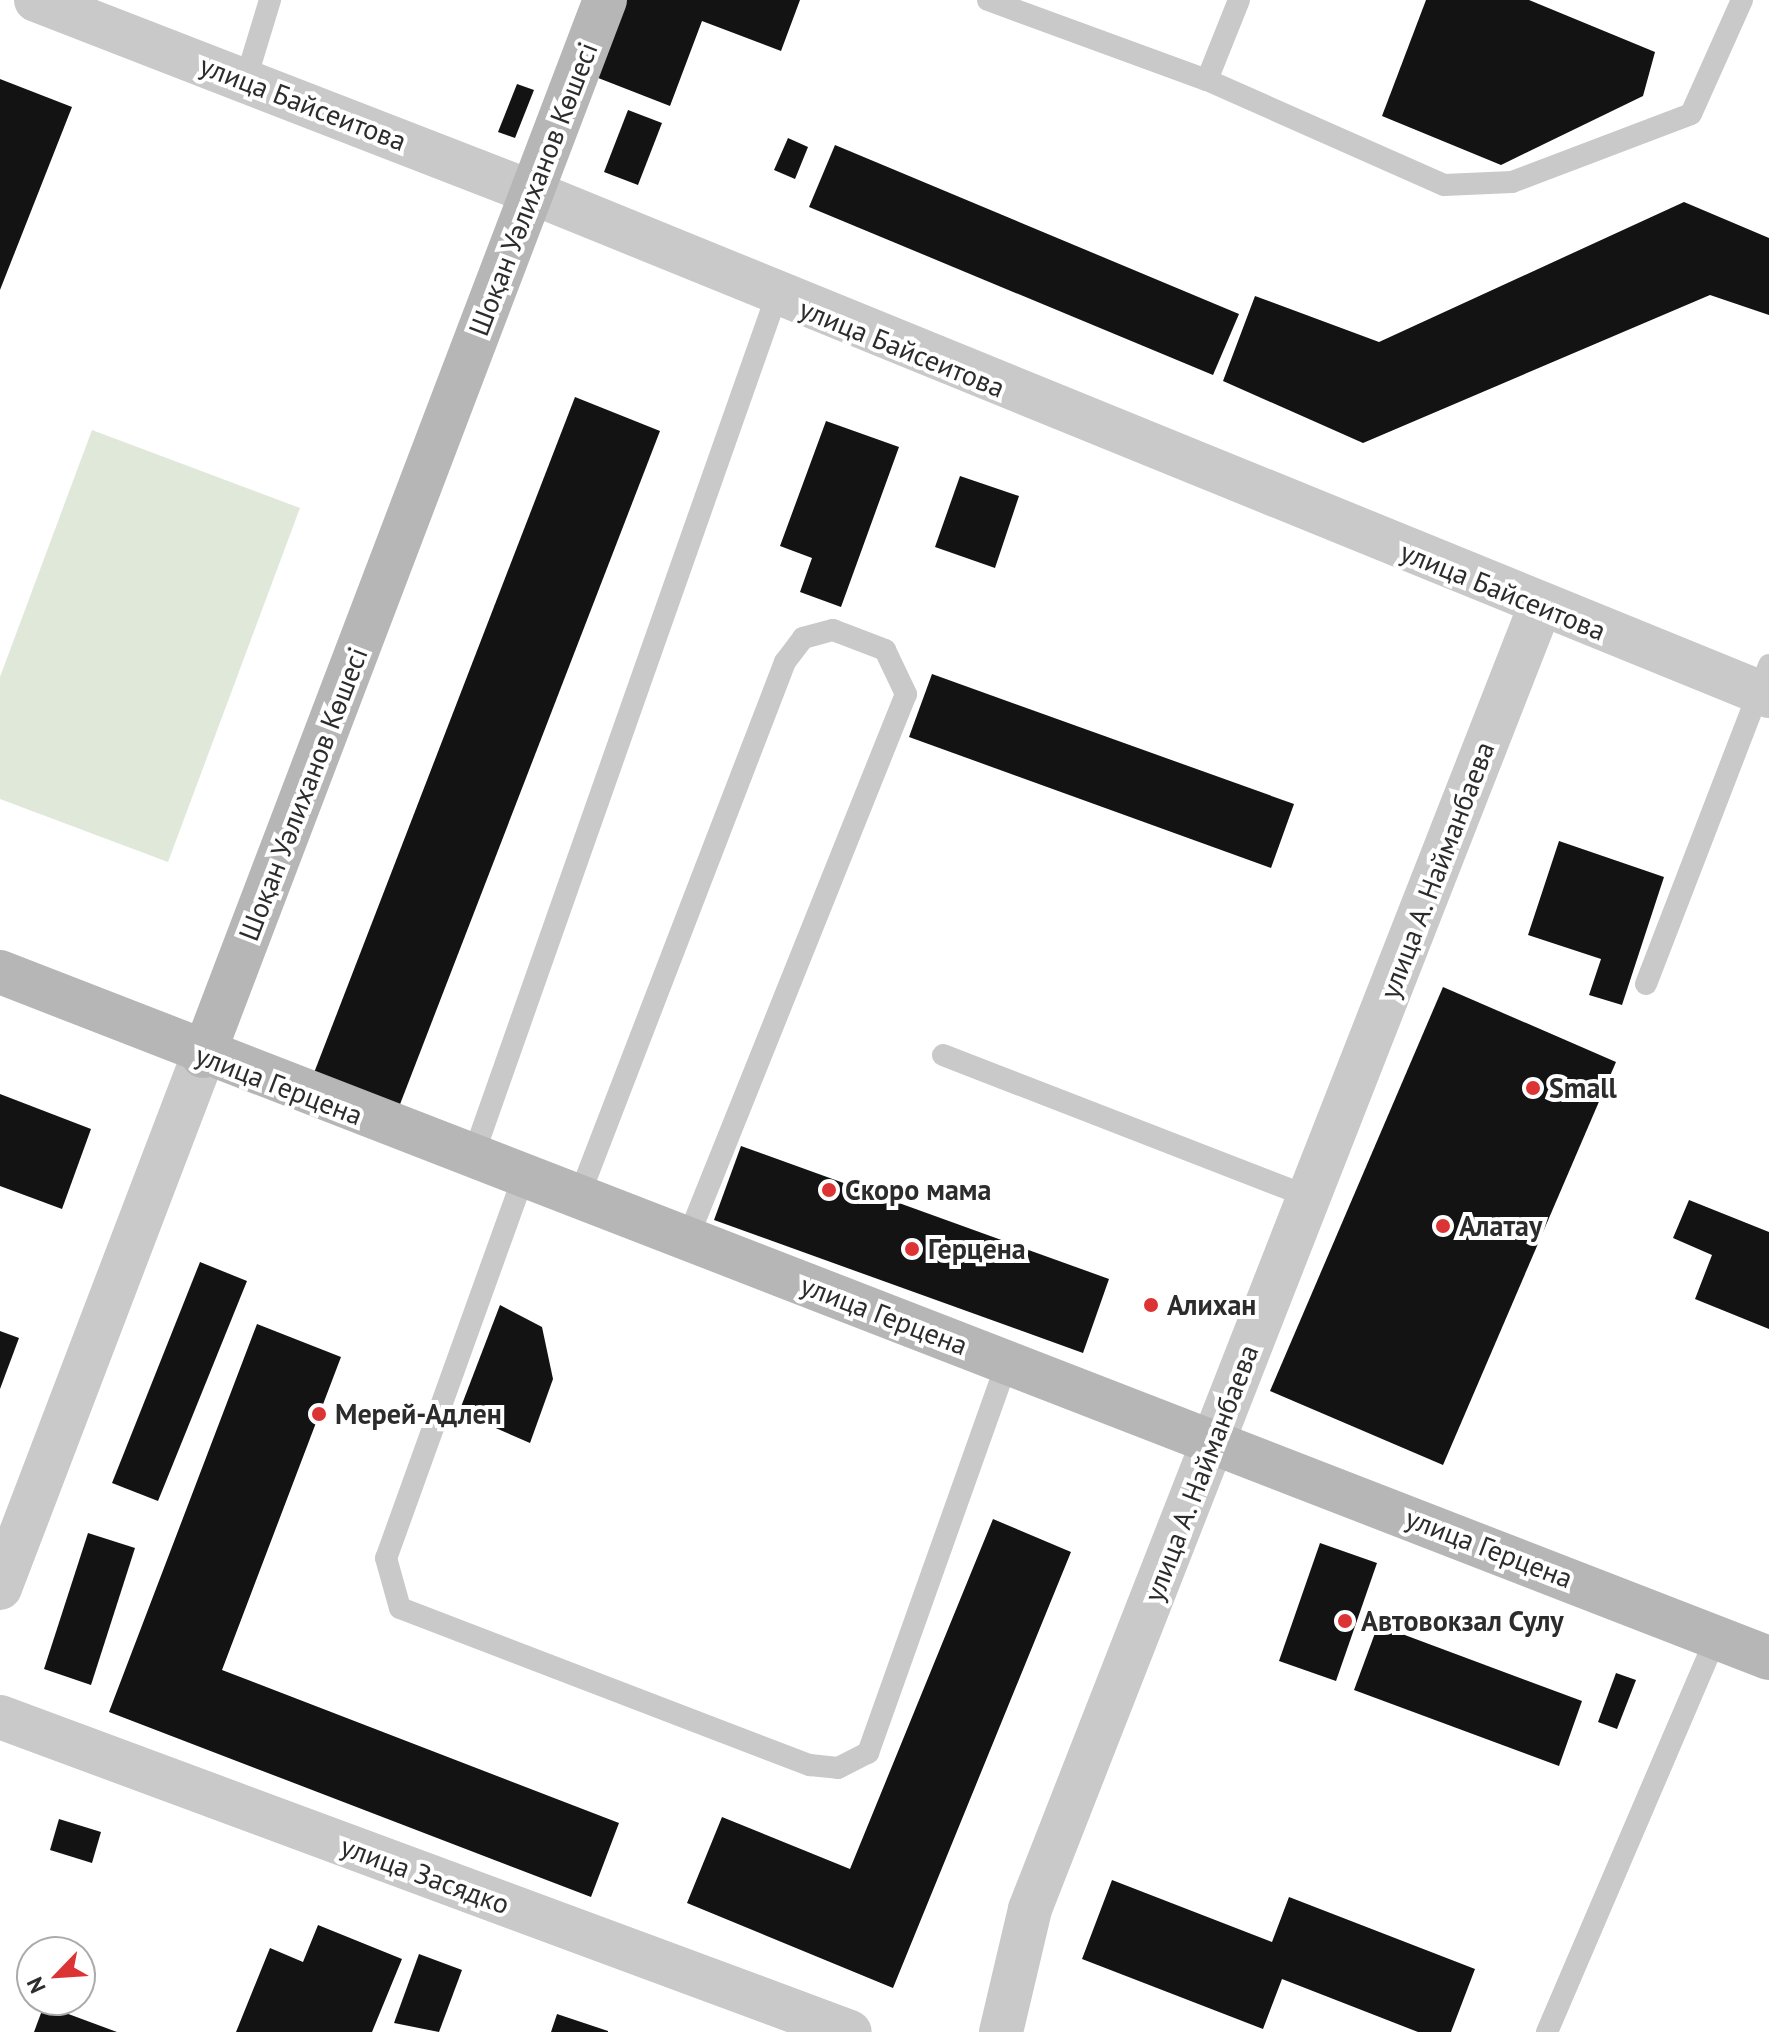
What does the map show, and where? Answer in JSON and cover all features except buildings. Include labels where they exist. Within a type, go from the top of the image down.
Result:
[{"type":"street","name":"улица Байсеитова","points":[[36,0],[531,192],[776,297],[1540,606],[1766,684]]},
{"type":"street","name":"Шоқан Уәлиханов Көшесі","points":[[0,1588],[605,0]]},
{"type":"street","name":"улица А. Найманбаева","points":[[1001,2032],[1030,1909],[1540,606]]},
{"type":"street","name":"улица Герцена","points":[[0,972],[203,1056],[1214,1440],[1769,1658]]},
{"type":"street","name":"улица Засядко","points":[[0,1717],[850,2032]]},
{"type":"lane","points":[[246,79],[270,0]]},
{"type":"lane","points":[[988,0],[1207,80],[1444,185],[1512,182],[1691,114],[1742,0]]},
{"type":"lane","points":[[1207,80],[1239,0]]},
{"type":"lane","points":[[472,1159],[776,297]]},
{"type":"lane","points":[[578,1199],[785,662],[803,638],[833,630],[885,650],[906,694],[687,1240]]},
{"type":"lane","points":[[1646,984],[1766,684]]},
{"type":"lane","points":[[943,1055],[1309,1197]]},
{"type":"lane","points":[[523,1178],[386,1558],[400,1608],[810,1765],[838,1768],[868,1753],[1007,1362]]},
{"type":"lane","points":[[1547,2032],[1716,1637]]},
{"type":"green space","points":[[92,430],[300,508],[168,862],[0,799],[0,677]]},
{"type":"place","name":"Small","points":[[1533,1088]]},
{"type":"place","name":"Скоро мама","points":[[829,1190]]},
{"type":"place","name":"Алатау","points":[[1443,1226]]},
{"type":"place","name":"Герцена","points":[[912,1249]]},
{"type":"place","name":"Алихан","points":[[1151,1305]]},
{"type":"place","name":"Мерей-Адлен","points":[[319,1414]]},
{"type":"place","name":"Автовокзал Сулу","points":[[1345,1621]]}]
